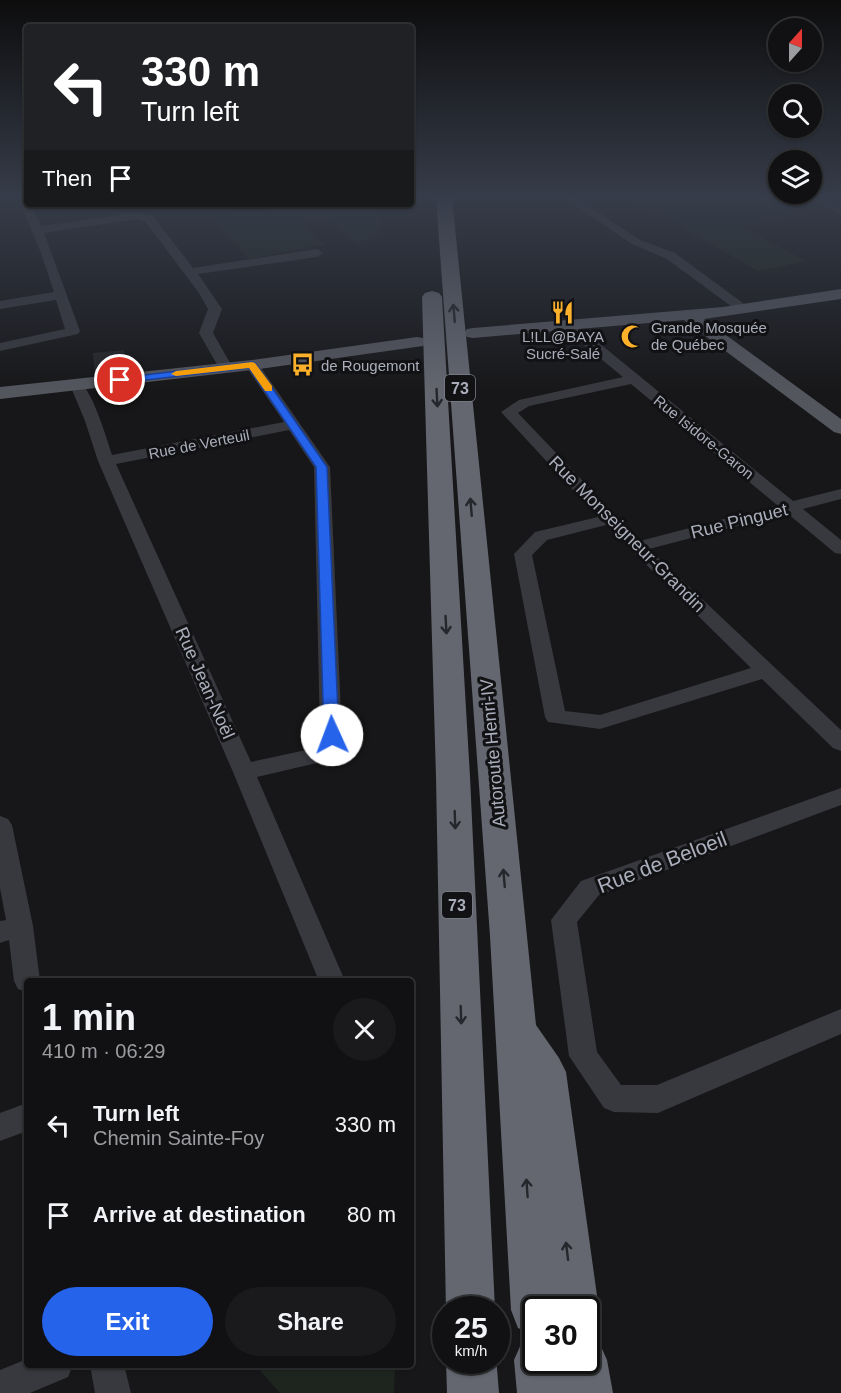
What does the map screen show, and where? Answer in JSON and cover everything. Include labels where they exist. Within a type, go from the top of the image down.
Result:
[{"type":"highway","name":"Autoroute Henri-IV","points":[[438,263],[470,1296]]},
{"type":"highway","name":"Autoroute Henri-IV","points":[[442,263],[509,936],[535,1296]]},
{"type":"highway","points":[[514,1028],[544,1072],[572,1296]]},
{"type":"highway","points":[[472,1374],[473,1393]]},
{"type":"highway","points":[[541,1374],[543,1393]]},
{"type":"highway","points":[[584,1374],[588,1393]]},
{"type":"main road","points":[[473,333],[723,312],[841,294]]},
{"type":"main road","points":[[716,335],[713,330],[716,320],[723,312]]},
{"type":"main road","points":[[688,315],[841,428]]},
{"type":"main road","points":[[641,319],[667,320],[700,327],[716,335]]},
{"type":"main road","points":[[0,393],[252,365],[417,342]]},
{"type":"street","points":[[0,346],[74,331],[50,263]]},
{"type":"street","points":[[182,263],[215,309],[206,333],[226,368]]},
{"type":"street","points":[[189,272],[250,263]]},
{"type":"street","points":[[681,263],[744,309]]},
{"type":"street","points":[[0,305],[62,295]]},
{"type":"street","name":"Rue Isidore-Garon","points":[[567,324],[841,549]]},
{"type":"street","points":[[244,772],[313,756],[332,735],[322,467],[252,365]]},
{"type":"street","name":"Rue Monseigneur-Grandin","points":[[633,379],[524,403],[509,412],[636,547],[841,743]]},
{"type":"street","name":"Rue Jean-Noël","points":[[77,385],[93,421],[106,462],[113,473],[244,772],[331,978]]},
{"type":"street","name":"Rue de Verteuil","points":[[106,462],[292,425]]},
{"type":"street","name":"Rue Pinguet","points":[[636,547],[841,494]]},
{"type":"street","points":[[610,519],[541,536],[523,554],[556,717],[600,722],[765,671]]},
{"type":"street","name":"Rue de Beloeil","points":[[841,796],[590,888],[564,920],[583,1056],[615,1098],[658,1099],[841,1021]]},
{"type":"street","points":[[0,825],[10,929],[26,978]]},
{"type":"street","points":[[0,1127],[24,1118]]},
{"type":"street","points":[[0,1388],[49,1368]]},
{"type":"street","points":[[108,1368],[114,1393]]},
{"type":"shaded area","points":[[744,263],[796,263],[758,271]]},
{"type":"shaded area","points":[[258,1368],[395,1368],[394,1393],[280,1393]]},
{"type":"building","points":[[124,350],[126,370],[95,374],[93,353]]},
{"type":"slow traffic","points":[[176,374],[252,365],[268,389]]},
{"type":"place","name":"L!LL@BAYA Sucré-Salé","points":[[563,312]]},
{"type":"place","name":"Grande Mosquée de Québec","points":[[633,336]]},
{"type":"place","name":"de Rougemont","points":[[303,365]]},
{"type":"route","points":[[120,380],[252,365],[292,425],[313,451],[322,467],[332,735]]}]
